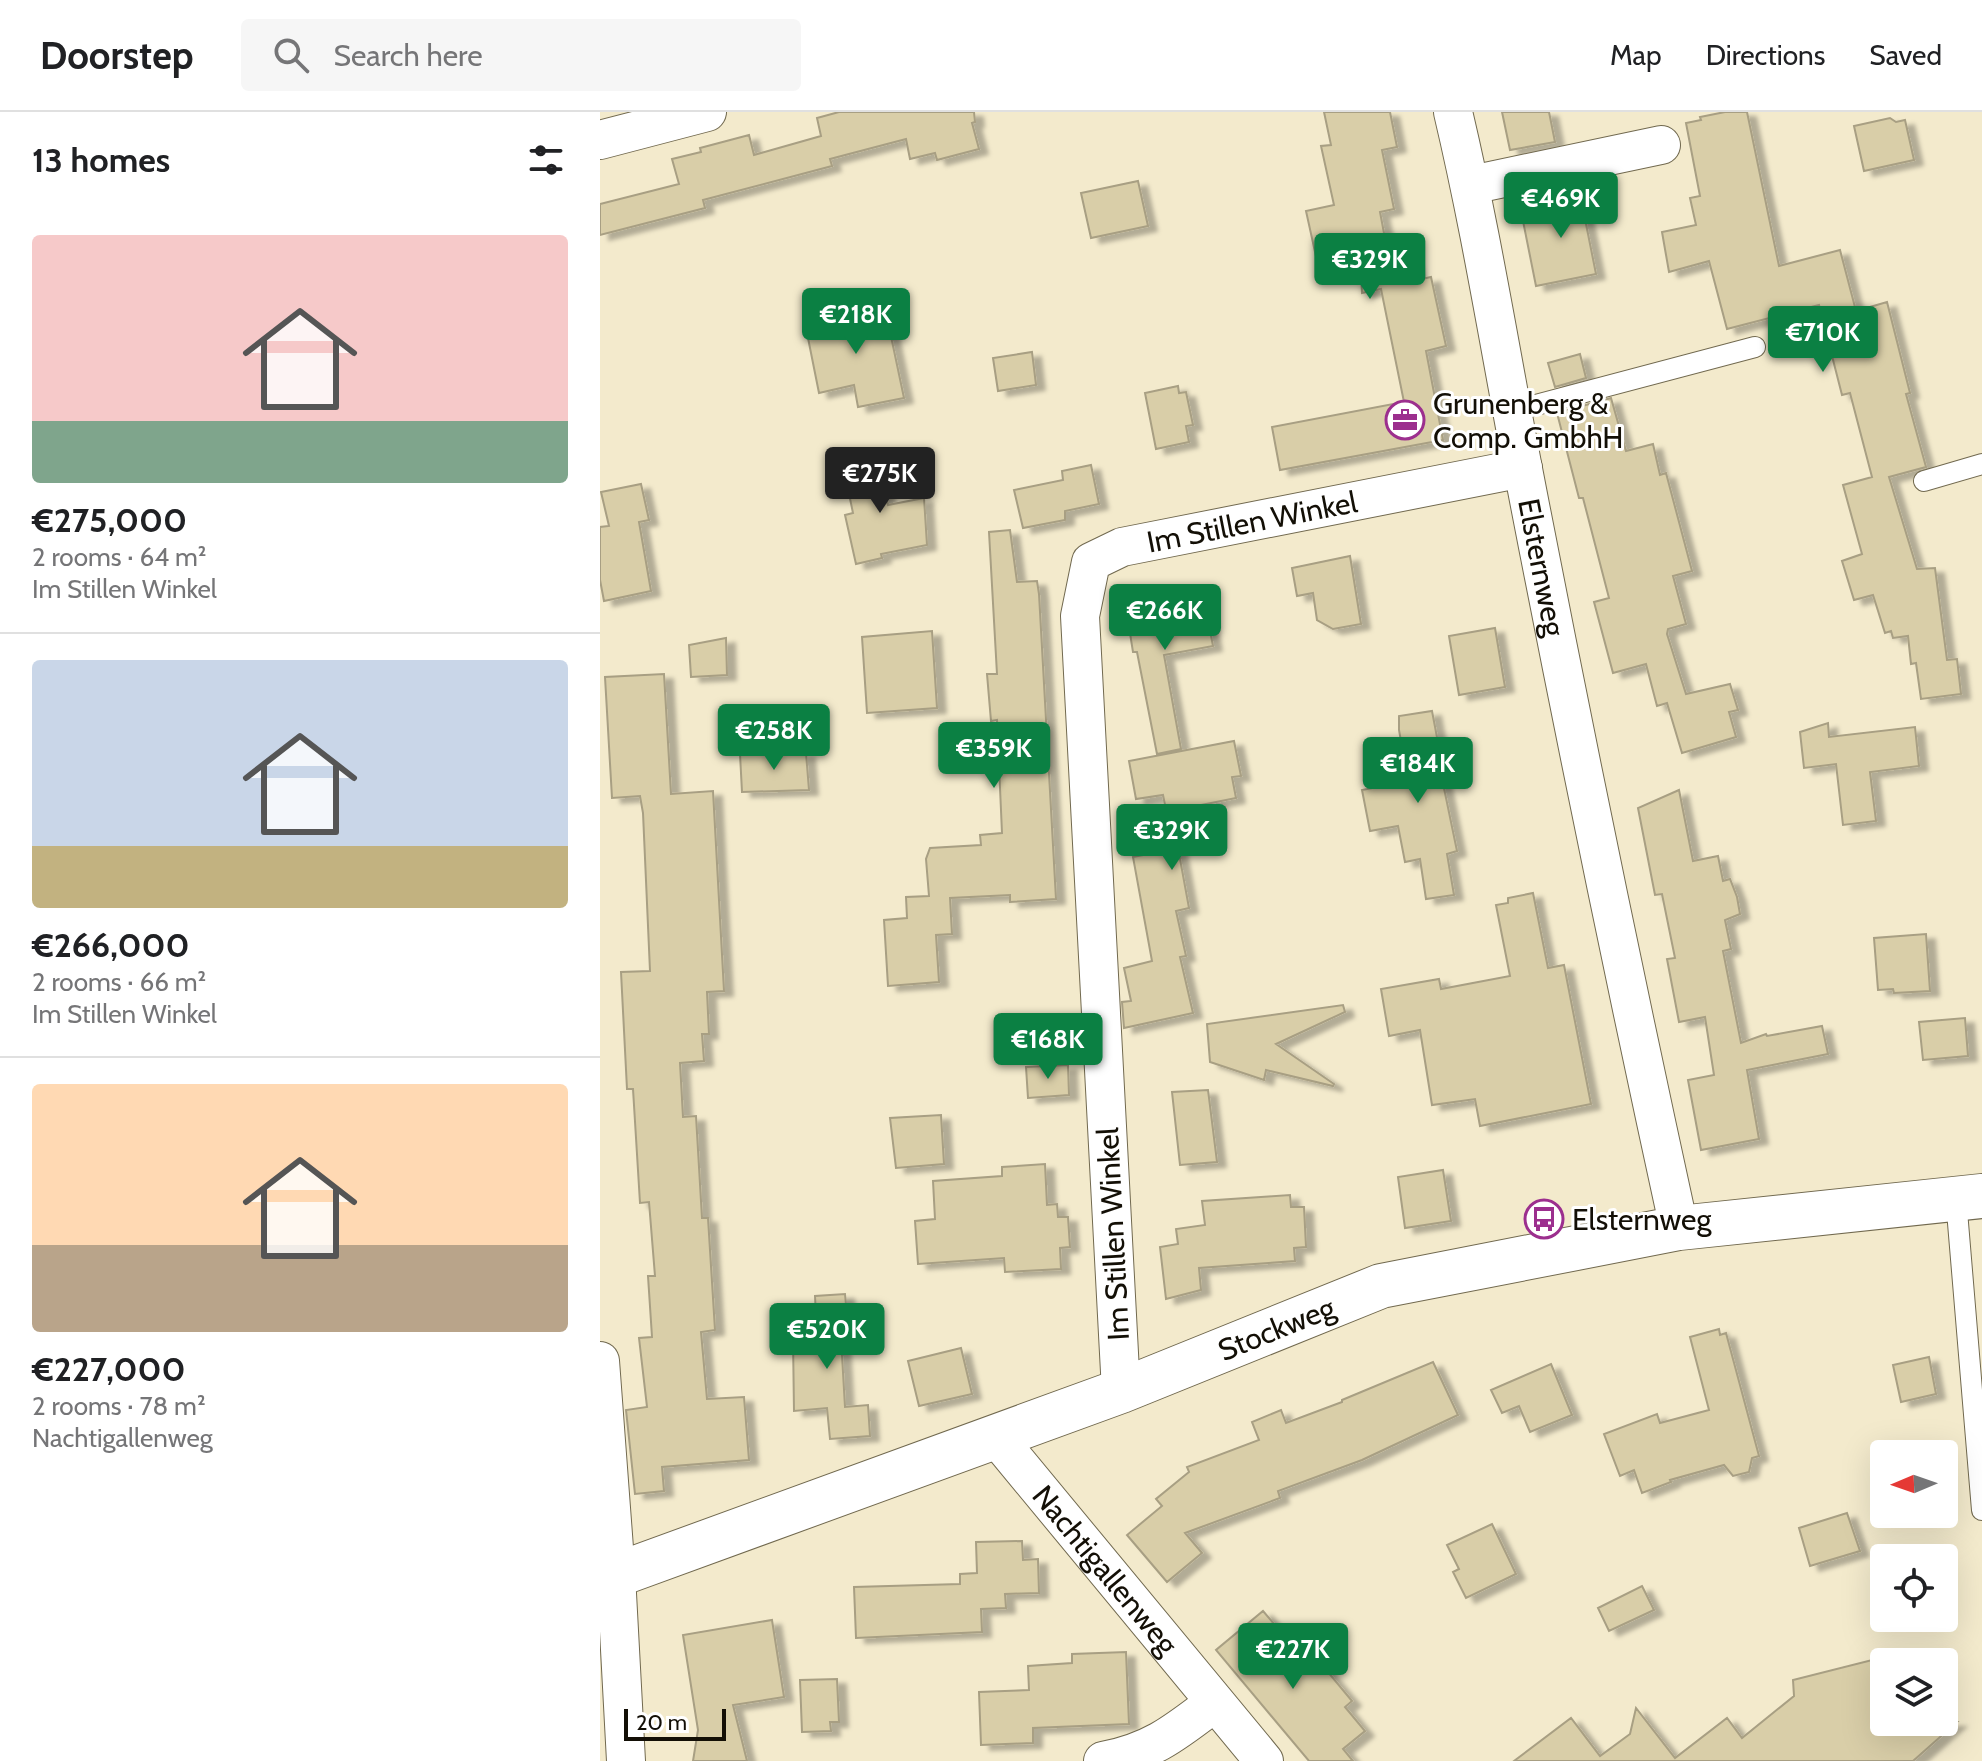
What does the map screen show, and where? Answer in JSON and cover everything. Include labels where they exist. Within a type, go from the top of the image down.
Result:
[{"type":"street","points":[[600,140],[707,112]]},
{"type":"street","name":"Elsternweg","points":[[1453,112],[1471,185],[1523,468],[1618,947],[1679,1228]]},
{"type":"street","points":[[1471,185],[1661,145]]},
{"type":"street","name":"Im Stillen Winkel","points":[[1121,1391],[1080,616],[1091,562],[1122,547],[1523,468]]},
{"type":"street","name":"Stockweg","points":[[608,1578],[1121,1391],[1381,1286],[1679,1228],[1969,1197]]},
{"type":"street","points":[[600,1361],[608,1578],[626,1761]]},
{"type":"street","name":"Nachtigallenweg","points":[[996,1437],[1264,1761]]},
{"type":"street","points":[[1103,1761],[1126,1757],[1162,1742],[1214,1703]]},
{"type":"lane","points":[[1513,411],[1755,347]]},
{"type":"lane","points":[[1924,481],[1982,464]]},
{"type":"lane","points":[[1969,1197],[1982,1510]]},
{"type":"building","points":[[839,112],[974,112],[975,122],[972,123],[979,149],[937,160],[935,153],[910,159],[906,139],[830,159],[832,166],[703,200],[705,208],[600,235],[600,204],[679,184],[672,159],[749,135],[754,155],[821,136],[817,118]]},
{"type":"building","points":[[1324,112],[1390,112],[1397,147],[1382,150],[1394,209],[1380,212],[1390,265],[1413,262],[1417,280],[1431,277],[1446,346],[1426,351],[1443,440],[1280,470],[1272,427],[1404,402],[1381,289],[1362,293],[1360,252],[1317,261],[1306,211],[1334,205],[1321,146],[1331,145]]},
{"type":"building","points":[[1502,112],[1549,112],[1555,142],[1510,150]]},
{"type":"building","points":[[1725,112],[1747,112],[1779,266],[1840,250],[1856,311],[1887,302],[1910,393],[1906,394],[1926,467],[1889,477],[1917,569],[1935,568],[1947,660],[1957,659],[1961,694],[1921,699],[1916,663],[1911,664],[1908,636],[1893,638],[1891,631],[1885,633],[1873,595],[1854,600],[1842,561],[1862,554],[1843,485],[1872,477],[1850,393],[1842,395],[1819,305],[1727,329],[1709,261],[1669,272],[1662,232],[1696,225],[1690,198],[1700,196],[1686,123]]},
{"type":"building","points":[[1890,118],[1896,122],[1905,120],[1914,160],[1864,171],[1854,126]]},
{"type":"building","points":[[1138,181],[1148,226],[1091,238],[1081,193]]},
{"type":"building","points":[[1586,183],[1589,203],[1582,204],[1596,274],[1536,286],[1522,216],[1562,208],[1559,189]]},
{"type":"building","points":[[885,308],[904,398],[858,407],[854,385],[819,393],[805,323]]},
{"type":"building","points":[[1032,352],[1036,385],[998,391],[993,358]]},
{"type":"building","points":[[1580,354],[1586,378],[1555,387],[1548,363]]},
{"type":"building","points":[[1178,386],[1179,393],[1186,392],[1193,425],[1186,426],[1189,442],[1156,449],[1145,393]]},
{"type":"building","points":[[1611,398],[1626,451],[1653,444],[1660,475],[1666,473],[1692,571],[1673,576],[1686,624],[1668,629],[1667,634],[1686,694],[1730,684],[1738,710],[1729,712],[1736,737],[1682,753],[1667,703],[1657,706],[1646,664],[1613,673],[1594,602],[1609,598],[1557,413]]},
{"type":"building","points":[[878,458],[888,505],[924,498],[927,545],[881,554],[882,558],[856,564],[845,515],[853,513],[843,465]]},
{"type":"building","points":[[1091,465],[1099,504],[1065,511],[1065,520],[1023,528],[1014,490],[1063,480],[1062,471]]},
{"type":"building","points":[[641,484],[649,520],[639,522],[651,591],[604,601],[600,580],[600,527],[609,526],[601,492]]},
{"type":"building","points":[[1010,530],[1017,582],[1037,581],[1039,594],[1056,899],[1010,902],[1010,895],[950,898],[952,934],[936,935],[939,982],[888,986],[884,920],[907,918],[906,897],[929,896],[926,859],[930,848],[981,845],[980,835],[1002,833],[997,720],[991,721],[987,674],[997,674],[989,532]]},
{"type":"building","points":[[1350,556],[1361,624],[1333,629],[1317,620],[1313,593],[1297,596],[1292,568]]},
{"type":"building","points":[[1197,588],[1203,621],[1208,620],[1213,646],[1164,655],[1181,749],[1157,754],[1137,652],[1133,652],[1125,602]]},
{"type":"building","points":[[1495,628],[1505,687],[1459,695],[1449,636]]},
{"type":"building","points":[[932,631],[937,708],[867,713],[862,637]]},
{"type":"building","points":[[726,638],[727,675],[691,677],[689,645]]},
{"type":"building","points":[[664,674],[671,794],[713,791],[724,991],[707,992],[709,1034],[702,1034],[704,1061],[680,1063],[683,1117],[696,1116],[702,1218],[708,1218],[715,1330],[701,1332],[707,1399],[744,1397],[749,1460],[662,1467],[664,1491],[635,1494],[626,1410],[647,1407],[639,1338],[652,1337],[648,1276],[655,1276],[649,1202],[640,1203],[633,1089],[627,1089],[621,972],[650,971],[643,813],[640,796],[612,798],[605,677]]},
{"type":"building","points":[[1432,711],[1457,851],[1447,854],[1454,895],[1426,899],[1420,859],[1405,862],[1398,826],[1370,831],[1362,790],[1408,781],[1399,716]]},
{"type":"building","points":[[1828,723],[1829,737],[1915,727],[1919,766],[1870,772],[1876,821],[1843,825],[1836,764],[1804,768],[1800,732]]},
{"type":"building","points":[[1234,741],[1241,776],[1232,777],[1236,798],[1196,806],[1205,843],[1178,848],[1189,908],[1176,911],[1186,956],[1180,957],[1193,1013],[1124,1028],[1122,1002],[1131,1001],[1124,968],[1152,961],[1133,857],[1174,849],[1163,795],[1136,799],[1129,761]]},
{"type":"building","points":[[806,753],[809,790],[742,792],[740,754]]},
{"type":"building","points":[[1679,790],[1693,861],[1718,856],[1723,881],[1730,879],[1737,897],[1740,914],[1725,920],[1731,949],[1723,951],[1741,1043],[1766,1034],[1822,1026],[1828,1054],[1747,1070],[1759,1139],[1701,1150],[1688,1080],[1714,1075],[1705,1017],[1679,1022],[1667,959],[1675,958],[1662,894],[1655,895],[1638,808]]},
{"type":"building","points":[[1533,893],[1548,968],[1564,965],[1591,1104],[1480,1126],[1475,1099],[1432,1105],[1420,1030],[1389,1036],[1381,989],[1439,979],[1441,989],[1510,976],[1496,905],[1508,903],[1508,898]]},
{"type":"building","points":[[1926,934],[1930,991],[1894,993],[1893,989],[1878,990],[1874,938]]},
{"type":"building","points":[[1343,1005],[1345,1012],[1276,1044],[1333,1086],[1266,1070],[1264,1080],[1210,1062],[1207,1024]]},
{"type":"building","points":[[1965,1018],[1968,1056],[1923,1060],[1919,1022]]},
{"type":"building","points":[[1068,1065],[1069,1095],[1028,1098],[1026,1067]]},
{"type":"building","points":[[1208,1090],[1217,1162],[1180,1165],[1172,1092]]},
{"type":"building","points":[[941,1115],[944,1164],[896,1168],[890,1118]]},
{"type":"building","points":[[1045,1164],[1047,1205],[1057,1204],[1058,1217],[1068,1217],[1070,1247],[1060,1248],[1061,1269],[1005,1272],[1004,1258],[918,1264],[915,1221],[935,1219],[933,1181],[1002,1176],[1002,1167]]},
{"type":"building","points":[[1443,1170],[1451,1221],[1405,1228],[1398,1177]]},
{"type":"building","points":[[1290,1195],[1291,1207],[1304,1207],[1306,1247],[1294,1248],[1295,1261],[1199,1268],[1201,1290],[1166,1299],[1160,1247],[1178,1244],[1176,1229],[1205,1225],[1202,1201]]},
{"type":"building","points":[[845,1294],[849,1337],[841,1338],[845,1407],[868,1405],[870,1436],[830,1439],[827,1408],[794,1411],[793,1339],[817,1337],[815,1296]]},
{"type":"building","points":[[1719,1329],[1720,1335],[1726,1333],[1759,1456],[1752,1458],[1749,1472],[1733,1476],[1724,1465],[1670,1480],[1642,1493],[1634,1470],[1620,1476],[1604,1434],[1657,1414],[1660,1423],[1709,1410],[1690,1337]]},
{"type":"building","points":[[961,1348],[972,1394],[919,1406],[908,1361]]},
{"type":"building","points":[[1929,1357],[1936,1394],[1901,1402],[1893,1365]]},
{"type":"building","points":[[1433,1362],[1458,1415],[1362,1460],[1278,1491],[1280,1498],[1185,1533],[1202,1553],[1167,1582],[1127,1535],[1162,1506],[1156,1499],[1189,1472],[1187,1467],[1259,1440],[1252,1422],[1281,1410],[1286,1423]]},
{"type":"building","points":[[1551,1364],[1572,1415],[1530,1432],[1519,1406],[1502,1413],[1491,1390]]},
{"type":"building","points":[[1847,1513],[1860,1551],[1810,1566],[1799,1528]]},
{"type":"building","points":[[1492,1524],[1516,1574],[1466,1598],[1453,1572],[1459,1569],[1447,1545]]},
{"type":"building","points":[[1022,1541],[1023,1560],[1038,1559],[1039,1593],[1005,1594],[1006,1608],[981,1609],[982,1632],[856,1638],[854,1587],[960,1584],[960,1574],[977,1573],[976,1542]]},
{"type":"building","points":[[1642,1586],[1654,1610],[1609,1631],[1598,1608]]},
{"type":"building","points":[[1263,1611],[1315,1672],[1323,1666],[1352,1701],[1345,1707],[1365,1731],[1343,1749],[1353,1761],[1309,1761],[1216,1650]]},
{"type":"building","points":[[772,1620],[784,1697],[733,1705],[747,1761],[693,1761],[698,1730],[683,1635]]},
{"type":"building","points":[[1126,1652],[1129,1724],[1033,1728],[1033,1743],[981,1745],[979,1692],[1029,1690],[1028,1666],[1072,1663],[1072,1654]]},
{"type":"building","points":[[1870,1661],[1870,1736],[1941,1736],[1913,1761],[1514,1761],[1571,1718],[1600,1756],[1630,1734],[1636,1708],[1675,1758],[1727,1718],[1742,1738],[1794,1696],[1793,1680]]},
{"type":"building","points":[[837,1679],[839,1722],[830,1722],[831,1731],[802,1732],[800,1680]]},
{"type":"place","name":"Grunenberg & Comp. GmbhH","points":[[1405,420]]},
{"type":"place","name":"Elsternweg","points":[[1544,1219]]}]
